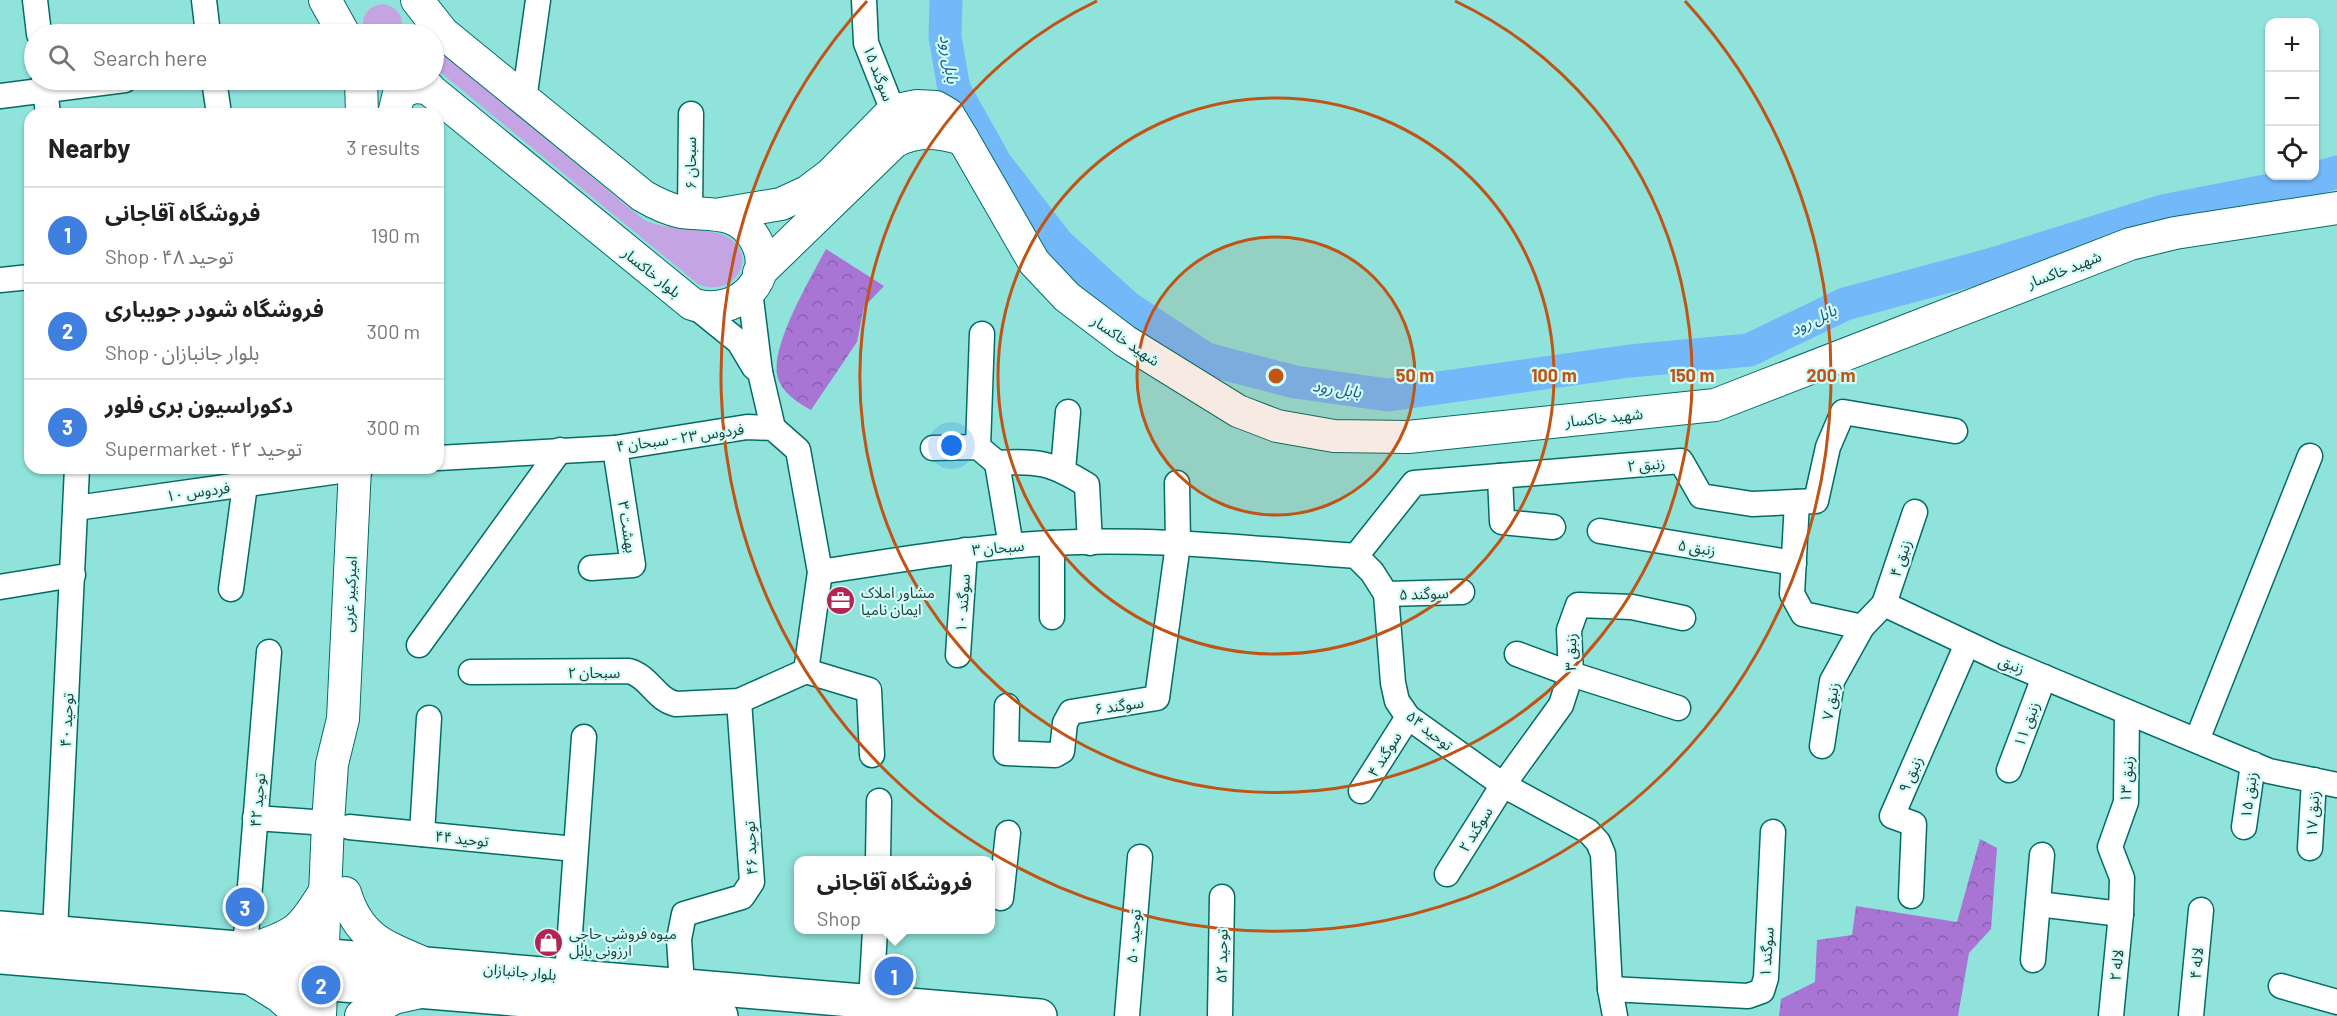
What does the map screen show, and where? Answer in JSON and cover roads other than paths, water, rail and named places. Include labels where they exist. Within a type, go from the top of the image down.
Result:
[{"type":"highway","name":"بلوار جانبازان","points":[[0,928],[56,932],[250,958],[331,985],[422,977],[567,975],[1040,1016]]},
{"type":"highway","name":"بلوار جانبازان","points":[[0,957],[250,958]]},
{"type":"highway","name":"بلوار جانبازان","points":[[422,977],[543,1008],[721,1016]]},
{"type":"main road","points":[[324,0],[338,24]]},
{"type":"main road","points":[[343,24],[351,0]]},
{"type":"main road","points":[[419,2],[435,24]]},
{"type":"main road","points":[[444,35],[643,196],[670,208],[690,213],[721,214],[781,204],[807,192],[831,174],[894,111]]},
{"type":"main road","points":[[361,90],[362,108]]},
{"type":"main road","points":[[395,108],[399,93],[406,90]]},
{"type":"main road","name":"بلوار خاکسار","points":[[431,90],[692,304],[709,309],[726,308],[740,300],[754,282],[894,142],[908,134],[926,132],[963,139]]},
{"type":"main road","name":"شهید خاکسار","points":[[894,111],[917,106],[936,107],[948,114],[1034,262],[1067,297],[1134,347],[1253,419],[1303,432],[1353,437],[1408,437],[1715,405],[2130,244],[2175,233],[2337,208]]},
{"type":"main road","points":[[721,214],[735,218],[747,227],[756,241],[761,257],[754,282]]},
{"type":"main road","name":"امیرکبیر غربی","points":[[331,985],[339,825],[353,762],[343,719],[357,474]]},
{"type":"main road","points":[[302,1016],[279,996],[250,958],[302,925],[335,892],[375,942],[422,977],[394,998],[361,1016]]},
{"type":"street","points":[[34,0],[38,24]]},
{"type":"street","points":[[204,0],[207,24]]},
{"type":"street","points":[[525,100],[538,0]]},
{"type":"street","points":[[847,0],[864,10]]},
{"type":"street","name":"سوگند ۱۵","points":[[864,10],[866,43],[894,111]]},
{"type":"street","points":[[0,96],[24,90]]},
{"type":"street","points":[[45,90],[47,108]]},
{"type":"street","points":[[215,90],[218,108]]},
{"type":"street","name":"سبحان ۶","points":[[690,213],[691,114]]},
{"type":"street","points":[[0,280],[24,278]]},
{"type":"street","points":[[754,282],[760,372],[773,428],[798,450],[820,572],[806,671]]},
{"type":"street","points":[[692,304],[739,342],[754,367],[760,372]]},
{"type":"street","points":[[978,447],[982,334]]},
{"type":"street","points":[[1063,470],[1068,412]]},
{"type":"street","name":"زنبق ۲","points":[[1356,556],[1414,483],[1681,460],[1701,496],[1752,504],[1816,501],[1828,447],[1843,412],[1955,431]]},
{"type":"street","name":"فردوس ۲۳ - سبحان ۴","points":[[444,458],[615,447],[747,427],[773,428]]},
{"type":"street","name":"بهشت ۳","points":[[591,568],[633,565],[615,447]]},
{"type":"street","points":[[933,448],[978,447],[997,462],[1030,460],[1063,470],[1087,485],[1090,543]]},
{"type":"street","points":[[419,645],[560,450]]},
{"type":"street","points":[[2197,740],[2310,456]]},
{"type":"street","points":[[997,462],[1011,546]]},
{"type":"street","name":"توحید ۴۰","points":[[56,932],[77,474]]},
{"type":"street","name":"فردوس ۱۰","points":[[76,508],[259,478],[298,474]]},
{"type":"street","points":[[1500,476],[1503,522],[1553,527]]},
{"type":"street","points":[[231,589],[259,478]]},
{"type":"street","points":[[1177,483],[1178,544],[1356,556],[1371,572],[1386,594]]},
{"type":"street","points":[[1797,502],[1792,594],[1803,614],[1862,627],[1884,604]]},
{"type":"street","name":"زنبق ۴","points":[[1884,604],[1915,512]]},
{"type":"street","name":"زنبق ۵","points":[[1600,531],[1794,563]]},
{"type":"street","points":[[1052,543],[1052,617]]},
{"type":"street","name":"سبحان ۳","points":[[820,572],[965,550],[1011,546],[1052,543],[1178,544]]},
{"type":"street","name":"سوگند ۶","points":[[1007,706],[1006,753],[1055,755],[1062,751],[1065,723],[1071,712],[1157,698],[1178,544]]},
{"type":"street","name":"سوگند ۱۰","points":[[958,655],[965,550]]},
{"type":"street","points":[[0,587],[73,575]]},
{"type":"street","name":"سوگند ۵","points":[[1386,594],[1462,592]]},
{"type":"street","name":"توحید ۵۴","points":[[1386,594],[1392,683],[1397,701],[1408,717],[1503,785],[1588,831],[1598,842],[1603,854],[1610,989],[1616,1016]]},
{"type":"street","name":"زنبق","points":[[1884,604],[1967,644],[2269,771],[2325,782]]},
{"type":"street","name":"زنبق ۳","points":[[1503,785],[1561,705],[1571,675],[1569,630],[1578,605],[1632,607],[1683,618]]},
{"type":"street","name":"زنبق ۷","points":[[1822,746],[1832,681],[1862,627]]},
{"type":"street","name":"زنبق ۹","points":[[1911,896],[1914,824],[1892,816],[1967,644]]},
{"type":"street","name":"توحید ۴۲","points":[[250,958],[255,818],[268,652]]},
{"type":"street","points":[[1517,654],[1571,675],[1678,708]]},
{"type":"street","name":"سبحان ۲","points":[[471,672],[629,671],[643,677],[667,702],[676,704],[740,701]]},
{"type":"street","points":[[740,701],[806,671],[869,690],[872,755]]},
{"type":"street","name":"زنبق ۱۱","points":[[2009,770],[2044,677]]},
{"type":"street","name":"توحید ۴۶","points":[[682,985],[679,939],[684,914],[742,897],[752,882],[740,701]]},
{"type":"street","name":"زنبق ۱۳","points":[[2121,914],[2122,878],[2110,847],[2126,802],[2127,712]]},
{"type":"street","name":"سوگند ۴","points":[[1361,791],[1408,717]]},
{"type":"street","points":[[422,834],[429,718]]},
{"type":"street","points":[[567,975],[584,737]]},
{"type":"street","name":"زنبق ۱۵","points":[[2244,827],[2253,764]]},
{"type":"street","name":"زنبق ۱۷","points":[[2310,848],[2325,782]]},
{"type":"street","name":"سوگند ۲","points":[[1447,874],[1503,785]]},
{"type":"street","points":[[878,856],[879,801]]},
{"type":"street","name":"توحید ۴۴","points":[[255,818],[575,849]]},
{"type":"street","name":"سوگند ۱","points":[[1610,989],[1748,996],[1762,991],[1766,978],[1773,832]]},
{"type":"street","points":[[1001,898],[997,864],[1008,833]]},
{"type":"street","points":[[2033,960],[2042,855]]},
{"type":"street","name":"توحید ۵۰","points":[[1127,1016],[1140,857]]},
{"type":"street","name":"توحید ۵۲","points":[[1220,1016],[1222,897]]},
{"type":"street","points":[[2038,904],[2121,914]]},
{"type":"street","name":"لاله ۴","points":[[2191,1016],[2201,910]]},
{"type":"street","name":"لاله ۲","points":[[2111,1016],[2121,914]]},
{"type":"street","points":[[871,1001],[875,934]]},
{"type":"street","points":[[2281,986],[2337,1002]]},
{"type":"waterway","name":"بابل رود","points":[[946,0],[945,37],[954,89],[996,164],[1058,244],[1127,307],[1206,359],[1295,382],[1388,395],[1630,361],[1749,350],[1845,304],[1993,264],[2163,211],[2281,188],[2337,172]]},
{"type":"place","name":"مشاور املاک ایمان نامیا","points":[[840,601]]},
{"type":"place","name":"دکوراسیون بری فلور","points":[[245,907]]},
{"type":"place","name":"میوه فروشی حاجی ارزونی بابل","points":[[548,942]]},
{"type":"place","name":"فروشگاه آقاجانی","points":[[894,976]]},
{"type":"place","name":"فروشگاه شودر جویباری","points":[[321,985]]}]
